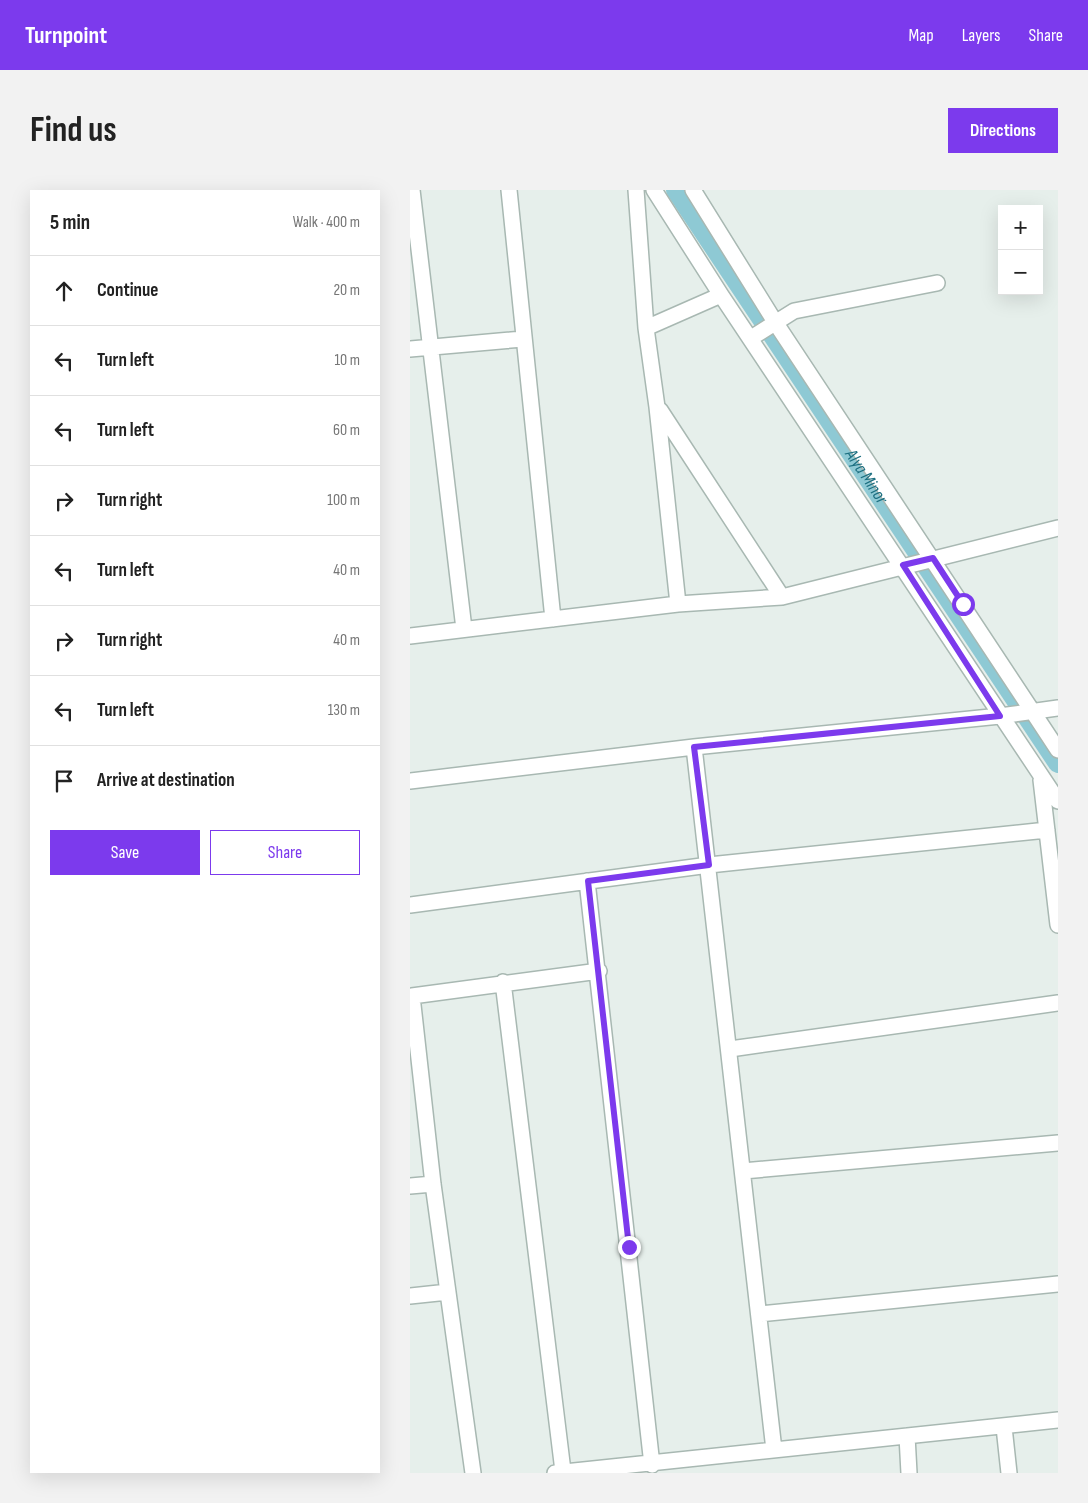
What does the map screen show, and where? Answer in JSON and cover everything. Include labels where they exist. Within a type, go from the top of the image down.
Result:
[{"type":"street","points":[[412,190],[464,629]]},
{"type":"street","points":[[509,190],[553,619]]},
{"type":"street","points":[[636,190],[646,328],[657,407],[678,604]]},
{"type":"street","points":[[654,190],[721,295],[763,329],[933,558],[1058,750]]},
{"type":"street","points":[[693,190],[763,329],[903,565],[1000,716],[1058,801]]},
{"type":"street","points":[[763,329],[794,312],[814,306],[937,282]]},
{"type":"street","points":[[646,328],[721,295]]},
{"type":"street","points":[[410,349],[523,339]]},
{"type":"street","points":[[657,407],[782,596]]},
{"type":"street","points":[[410,636],[678,604],[782,596],[1058,528]]},
{"type":"street","points":[[410,781],[694,747],[1000,716],[1058,708]]},
{"type":"street","points":[[694,747],[730,1049],[774,1450]]},
{"type":"street","points":[[1041,777],[1058,926]]},
{"type":"street","points":[[410,905],[709,865],[1047,830]]},
{"type":"street","points":[[588,881],[652,1465]]},
{"type":"street","points":[[472,1473],[433,1184],[412,996],[503,982],[599,971]]},
{"type":"street","points":[[503,982],[559,1472],[652,1465],[1058,1420]]},
{"type":"street","points":[[730,1049],[1058,1003]]},
{"type":"street","points":[[743,1172],[1058,1142]]},
{"type":"street","points":[[410,1186],[433,1184]]},
{"type":"street","points":[[760,1314],[1058,1284]]},
{"type":"street","points":[[410,1296],[448,1292]]},
{"type":"street","points":[[1004,1427],[1010,1473]]},
{"type":"street","points":[[906,1436],[910,1473]]},
{"type":"waterway","name":"Alya Minor","points":[[676,190],[1058,763]]},
{"type":"route","points":[[629,1247],[588,881],[709,865],[694,747],[1000,716],[903,565],[933,558],[963,604]]}]
